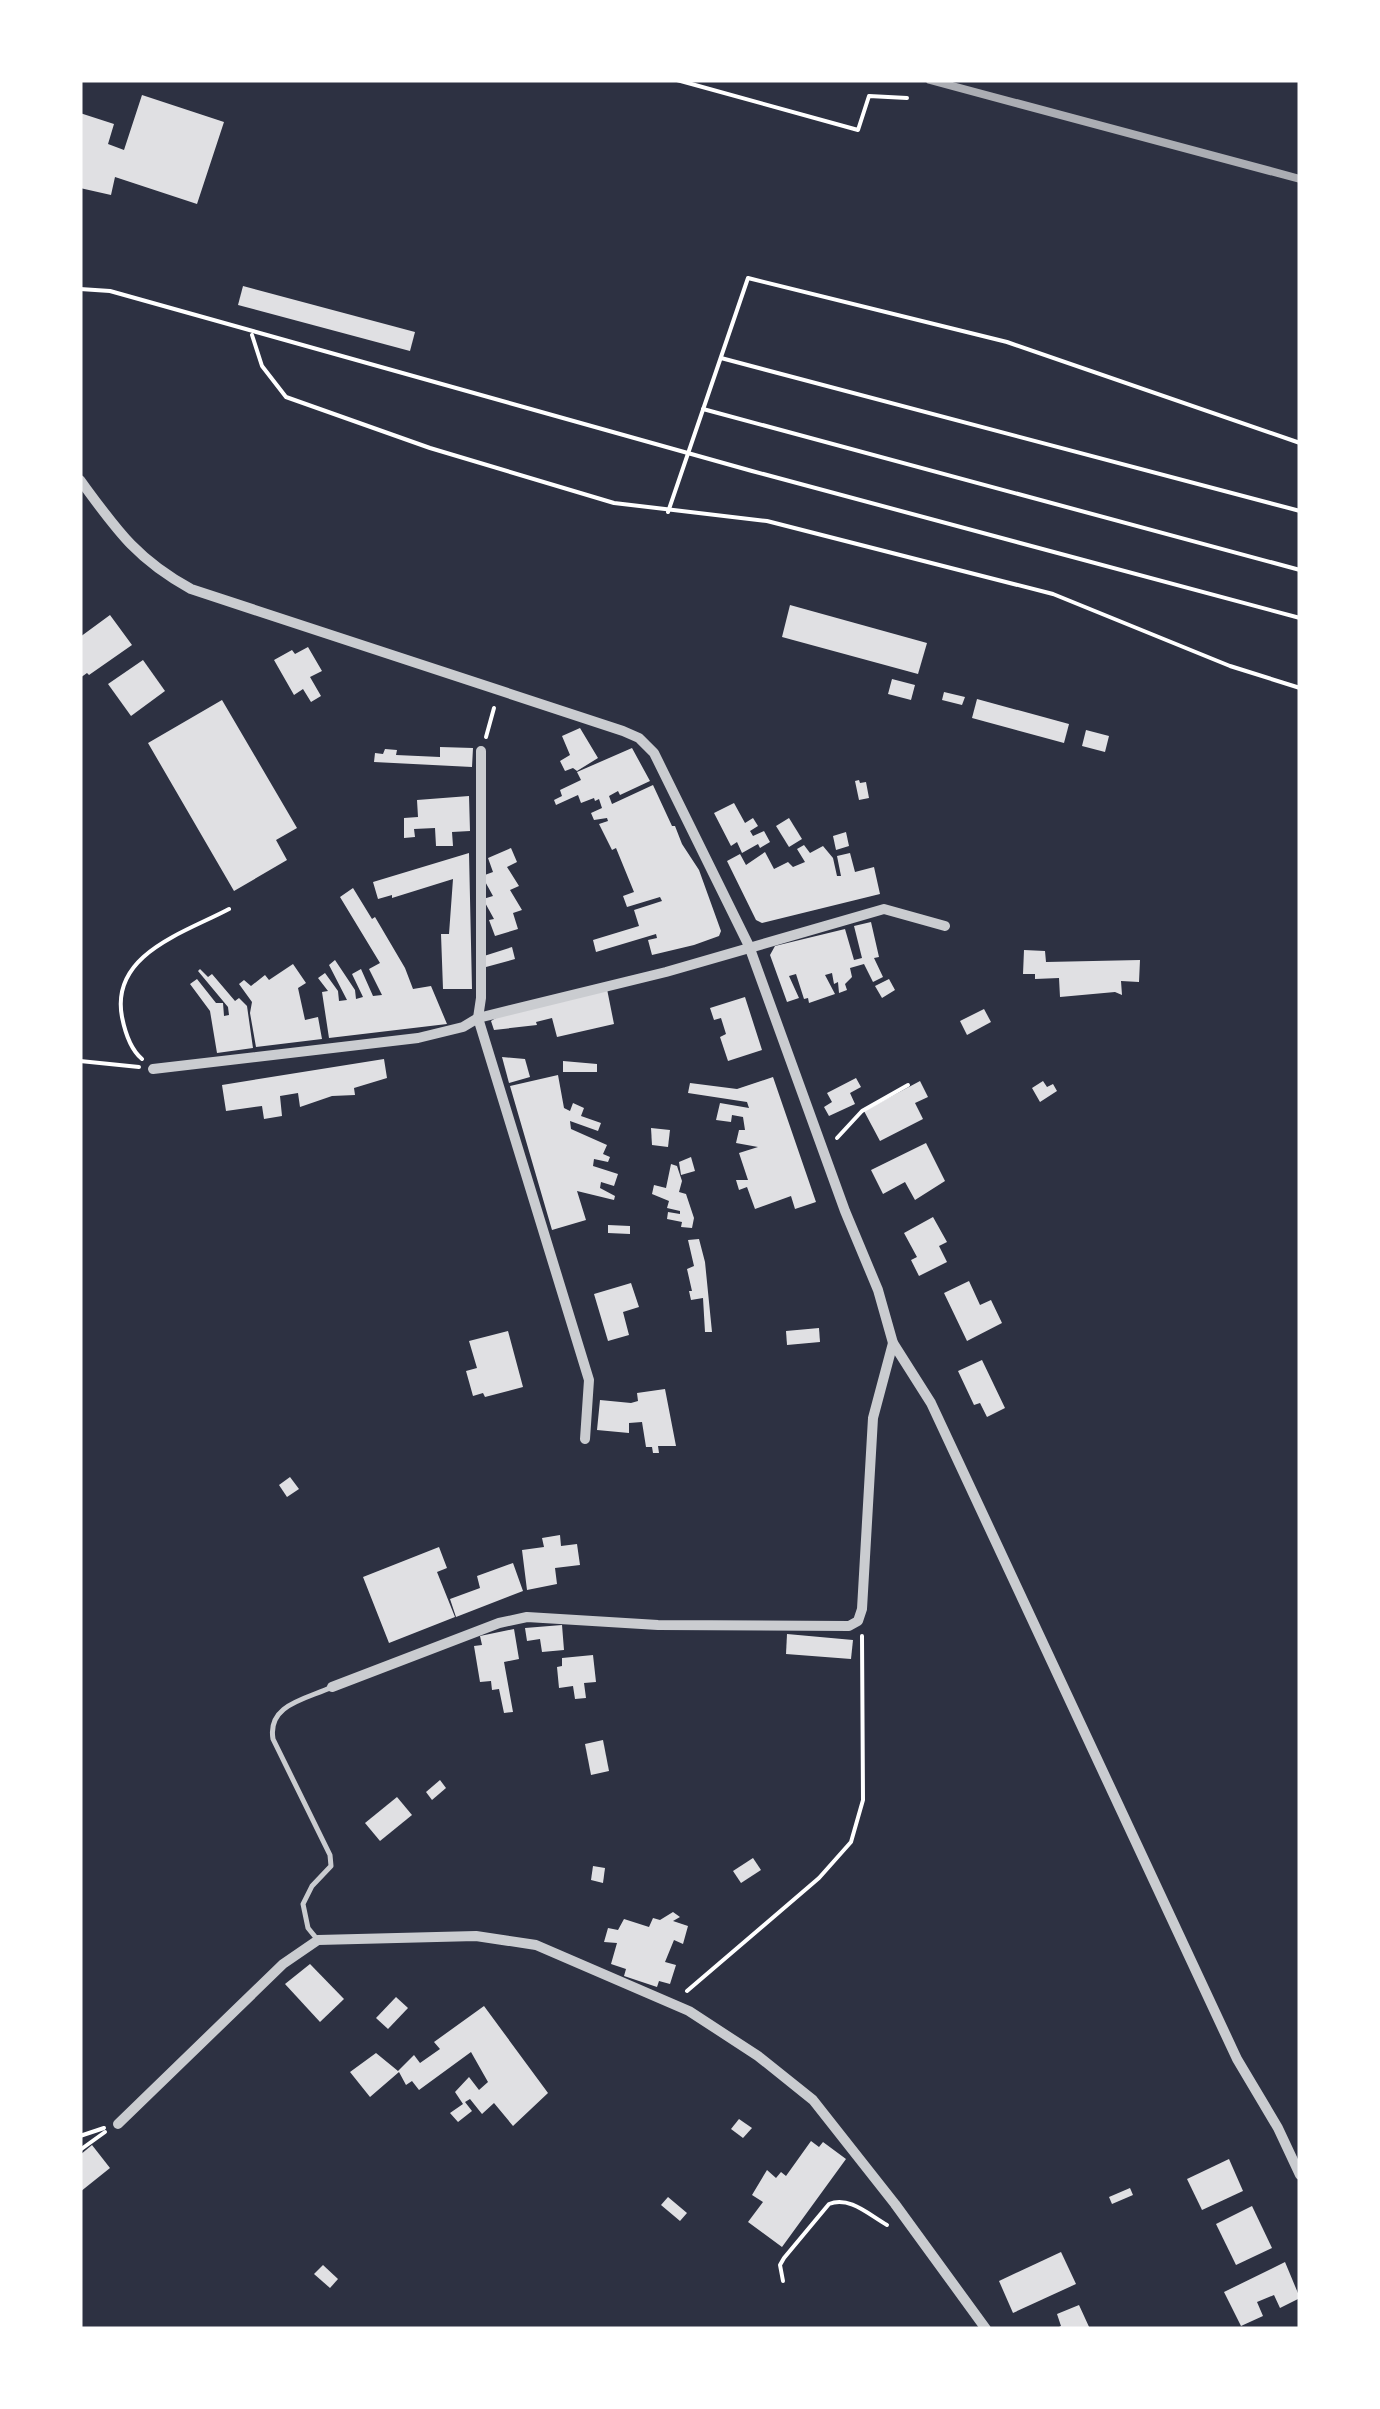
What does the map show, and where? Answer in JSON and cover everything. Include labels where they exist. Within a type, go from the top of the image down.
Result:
[{"type":"street","points":[[80,480],[144,560],[191,588],[623,731],[639,738],[654,752],[749,946],[845,1211],[878,1290],[893,1343],[931,1402],[1237,2059],[1278,2128],[1300,2175]]},
{"type":"street","points":[[482,751],[482,998],[478,1018],[588,1380],[585,1439]]},
{"type":"street","points":[[153,1069],[418,1038],[464,1027],[478,1018],[666,972],[884,909],[945,926]]},
{"type":"street","points":[[332,1687],[498,1623],[526,1617],[694,1625],[849,1626],[858,1621],[862,1609],[873,1418],[893,1343]]},
{"type":"street","points":[[118,2124],[282,1964],[318,1940],[476,1936],[536,1945],[672,2004],[758,2056],[812,2100],[986,2329]]},
{"type":"lane","points":[[318,1940],[308,1928],[302,1904],[331,1866],[330,1855],[273,1739],[271,1723],[280,1710],[332,1687]]},
{"type":"path","points":[[677,80],[858,130],[869,96],[907,98]]},
{"type":"path","points":[[668,512],[748,278],[1007,342],[1300,442]]},
{"type":"path","points":[[80,289],[110,291],[1300,618]]},
{"type":"path","points":[[251,332],[262,366],[286,396],[430,448],[614,503],[767,522],[1053,594],[1230,666],[1300,688]]},
{"type":"path","points":[[721,358],[1300,511]]},
{"type":"path","points":[[703,409],[1300,570]]},
{"type":"path","points":[[482,751],[499,690]]},
{"type":"path","points":[[153,1069],[135,1053],[124,1028],[118,999],[122,982],[143,955],[229,909]]},
{"type":"path","points":[[80,1061],[153,1069]]},
{"type":"path","points":[[823,1146],[842,1135],[862,1110],[908,1085]]},
{"type":"path","points":[[672,2004],[818,1878],[851,1842],[863,1800],[863,1642],[858,1621]]},
{"type":"path","points":[[80,2136],[118,2124]]},
{"type":"path","points":[[80,2150],[118,2124]]},
{"type":"path","points":[[783,2281],[780,2265],[784,2258],[828,2204],[843,2201],[892,2226],[905,2220]]},
{"type":"building","points":[[142,95],[224,122],[197,204],[115,177],[111,195],[80,188],[80,113],[114,124],[108,144],[124,150]]},
{"type":"building","points":[[243,286],[415,332],[410,351],[238,305]]},
{"type":"building","points":[[790,605],[927,643],[918,674],[782,637]]},
{"type":"building","points":[[110,615],[132,645],[80,678],[80,637]]},
{"type":"building","points":[[308,647],[322,671],[310,677],[321,696],[311,702],[303,689],[294,695],[274,660]]},
{"type":"building","points":[[143,660],[165,691],[131,716],[108,684]]},
{"type":"building","points":[[892,679],[915,685],[911,700],[888,694]]},
{"type":"building","points":[[944,692],[965,697],[962,705],[942,700]]},
{"type":"building","points":[[977,699],[1069,724],[1064,743],[972,718]]},
{"type":"building","points":[[222,700],[297,828],[276,840],[287,860],[234,891],[148,743]]},
{"type":"building","points":[[580,728],[598,758],[577,771],[565,771],[560,761],[570,755],[562,736]]},
{"type":"building","points":[[1086,730],[1109,736],[1105,752],[1082,746]]},
{"type":"building","points":[[440,747],[473,748],[472,767],[374,762],[375,753],[383,754],[385,749],[397,750],[396,755],[440,757]]},
{"type":"building","points":[[632,748],[650,781],[609,796],[612,804],[653,785],[699,870],[721,931],[719,936],[694,945],[652,955],[648,940],[657,938],[656,934],[596,952],[593,940],[639,926],[634,910],[662,901],[660,897],[627,907],[623,896],[634,892],[616,848],[612,850],[599,824],[607,818],[594,820],[591,813],[602,808],[599,799],[581,803],[578,795],[556,805],[554,800],[562,796],[560,790],[581,780],[577,772]]},
{"type":"building","points":[[855,781],[866,782],[869,798],[859,800]]},
{"type":"building","points":[[469,796],[470,831],[452,832],[453,846],[436,846],[435,828],[414,829],[415,837],[404,838],[404,818],[418,817],[417,800]]},
{"type":"building","points":[[734,803],[745,823],[753,818],[758,826],[750,831],[753,836],[764,831],[770,842],[742,853],[737,842],[731,846],[714,813]]},
{"type":"building","points":[[789,818],[802,839],[789,847],[776,826]]},
{"type":"building","points":[[846,832],[849,846],[836,850],[833,836]]},
{"type":"building","points":[[804,845],[810,853],[823,846],[833,858],[837,876],[841,876],[837,856],[850,853],[855,872],[874,867],[880,894],[762,923],[756,920],[727,861],[740,854],[746,865],[765,852],[774,869],[788,862],[793,867],[805,862],[797,849]]},
{"type":"building","points":[[511,848],[517,862],[507,867],[519,886],[510,890],[522,910],[513,913],[518,929],[495,936],[489,920],[494,919],[483,899],[493,896],[482,876],[493,872],[488,858]]},
{"type":"building","points":[[469,853],[472,989],[443,989],[441,934],[449,934],[453,879],[378,899],[373,882]]},
{"type":"building","points":[[353,888],[372,919],[375,917],[413,989],[431,986],[447,1024],[329,1038],[322,992],[328,991],[318,978],[325,973],[338,991],[339,1001],[347,1000],[329,965],[335,960],[355,990],[356,999],[363,997],[352,974],[361,969],[373,996],[382,995],[369,969],[380,963],[340,897]]},
{"type":"building","points":[[871,922],[879,957],[874,958],[883,977],[873,982],[864,964],[850,968],[852,977],[845,984],[847,990],[839,993],[832,973],[825,975],[835,994],[809,1003],[796,974],[789,976],[799,998],[787,1002],[770,955],[775,946],[845,929],[854,960],[862,958],[854,926]]},
{"type":"building","points":[[512,947],[515,959],[486,967],[484,956]]},
{"type":"building","points":[[1024,950],[1045,951],[1046,962],[1140,960],[1139,982],[1121,981],[1122,995],[1115,992],[1060,997],[1059,978],[1035,979],[1035,974],[1023,974]]},
{"type":"building","points":[[293,964],[306,983],[298,988],[305,1020],[318,1017],[322,1039],[256,1047],[252,1002],[239,984],[244,980],[251,986],[265,975],[269,980]]},
{"type":"building","points":[[200,969],[208,977],[212,974],[235,1001],[239,998],[247,1006],[253,1048],[217,1053],[210,1011],[190,984],[197,979],[216,1003],[223,1003],[224,1016],[229,1015],[228,1007]]},
{"type":"building","points":[[889,979],[895,990],[882,998],[875,986]]},
{"type":"building","points":[[607,989],[614,1024],[557,1037],[552,1018],[536,1022],[537,1025],[494,1030],[491,1021],[504,1013]]},
{"type":"building","points":[[745,997],[762,1050],[728,1061],[720,1037],[726,1034],[721,1018],[714,1020],[710,1008]]},
{"type":"building","points":[[984,1009],[991,1022],[967,1035],[960,1021]]},
{"type":"building","points":[[502,1057],[525,1059],[530,1077],[509,1083]]},
{"type":"building","points":[[384,1059],[387,1078],[354,1088],[355,1095],[332,1096],[300,1107],[298,1093],[280,1096],[282,1116],[264,1119],[262,1106],[226,1111],[222,1085]]},
{"type":"building","points":[[563,1061],[597,1064],[597,1072],[563,1072]]},
{"type":"building","points":[[558,1075],[564,1108],[570,1111],[573,1103],[584,1108],[581,1116],[601,1123],[598,1131],[570,1121],[571,1129],[607,1145],[603,1154],[610,1157],[608,1162],[594,1159],[593,1166],[618,1174],[614,1186],[601,1182],[600,1188],[615,1196],[614,1200],[577,1191],[586,1220],[552,1230],[510,1086]]},
{"type":"building","points":[[773,1077],[816,1202],[795,1209],[791,1196],[755,1209],[747,1187],[739,1190],[736,1180],[748,1180],[739,1153],[758,1147],[736,1143],[739,1130],[745,1130],[743,1117],[732,1115],[731,1122],[716,1120],[720,1103],[749,1108],[747,1102],[688,1093],[690,1083],[737,1089]]},
{"type":"building","points":[[856,1078],[861,1087],[850,1093],[855,1104],[829,1116],[824,1107],[832,1102],[827,1093]]},
{"type":"building","points":[[920,1081],[928,1097],[915,1103],[923,1119],[880,1141],[864,1111]]},
{"type":"building","points":[[1043,1081],[1047,1087],[1053,1084],[1057,1091],[1040,1102],[1032,1088]]},
{"type":"building","points":[[651,1128],[670,1130],[668,1147],[652,1145]]},
{"type":"building","points":[[926,1143],[945,1181],[915,1200],[905,1182],[883,1194],[871,1170]]},
{"type":"building","points":[[691,1157],[695,1171],[681,1175],[679,1162]]},
{"type":"building","points":[[671,1164],[677,1166],[682,1181],[679,1192],[686,1194],[694,1218],[692,1228],[667,1219],[668,1212],[680,1211],[667,1208],[669,1201],[652,1194],[654,1185],[666,1188]]},
{"type":"building","points":[[933,1217],[947,1242],[939,1246],[947,1262],[919,1276],[911,1260],[917,1257],[904,1233]]},
{"type":"building","points":[[608,1225],[630,1226],[630,1234],[608,1233]]},
{"type":"building","points":[[699,1239],[712,1332],[705,1332],[703,1298],[691,1300],[689,1291],[687,1269],[694,1266],[688,1240]]},
{"type":"building","points":[[969,1281],[980,1305],[991,1300],[1002,1323],[967,1341],[944,1293]]},
{"type":"building","points":[[631,1283],[639,1307],[623,1312],[629,1335],[608,1341],[594,1294]]},
{"type":"building","points":[[819,1328],[820,1342],[787,1345],[786,1331]]},
{"type":"building","points":[[508,1331],[523,1387],[485,1397],[483,1393],[473,1396],[466,1371],[477,1368],[469,1341]]},
{"type":"building","points":[[982,1360],[1005,1408],[987,1417],[980,1403],[974,1405],[958,1371]]},
{"type":"building","points":[[665,1389],[676,1446],[658,1446],[659,1453],[653,1453],[652,1447],[646,1447],[642,1422],[629,1423],[629,1433],[597,1430],[600,1400],[631,1403],[638,1401],[637,1393]]},
{"type":"building","points":[[290,1477],[299,1489],[287,1497],[279,1485]]},
{"type":"building","points":[[560,1535],[561,1546],[577,1544],[580,1565],[555,1568],[557,1584],[527,1590],[522,1550],[544,1547],[542,1538]]},
{"type":"building","points":[[439,1547],[447,1568],[437,1572],[455,1617],[389,1643],[363,1577]]},
{"type":"building","points":[[513,1563],[523,1591],[456,1617],[450,1599],[480,1588],[477,1576]]},
{"type":"building","points":[[562,1625],[564,1650],[542,1652],[540,1639],[527,1641],[525,1628]]},
{"type":"building","points":[[514,1629],[519,1659],[504,1662],[513,1712],[504,1713],[499,1689],[492,1690],[491,1681],[480,1682],[474,1646],[482,1645],[480,1636]]},
{"type":"building","points":[[787,1634],[853,1640],[851,1659],[786,1654]]},
{"type":"building","points":[[593,1655],[596,1682],[584,1683],[586,1698],[575,1699],[573,1686],[559,1688],[557,1667],[562,1666],[562,1658]]},
{"type":"building","points":[[603,1740],[609,1771],[591,1775],[585,1744]]},
{"type":"building","points":[[440,1780],[446,1788],[432,1800],[426,1792]]},
{"type":"building","points":[[397,1797],[412,1815],[380,1841],[365,1823]]},
{"type":"building","points":[[753,1858],[761,1870],[741,1883],[733,1871]]},
{"type":"building","points":[[593,1866],[605,1868],[603,1883],[591,1880]]},
{"type":"building","points":[[673,1912],[680,1917],[673,1921],[688,1926],[683,1944],[674,1940],[665,1962],[676,1965],[670,1984],[659,1981],[657,1987],[624,1976],[626,1969],[611,1964],[617,1943],[604,1942],[608,1928],[618,1930],[624,1919],[649,1927],[653,1918],[660,1920]]},
{"type":"building","points":[[310,1964],[344,1999],[320,2022],[285,1984]]},
{"type":"building","points":[[396,1997],[408,2008],[388,2029],[376,2018]]},
{"type":"building","points":[[484,2006],[548,2093],[513,2126],[494,2103],[482,2114],[470,2099],[465,2102],[472,2111],[458,2122],[450,2113],[463,2104],[455,2092],[469,2077],[479,2090],[488,2082],[471,2052],[419,2090],[412,2081],[406,2085],[399,2072],[370,2097],[350,2072],[376,2053],[398,2071],[414,2055],[420,2063],[440,2049],[434,2042]]},
{"type":"building","points":[[739,2119],[752,2128],[743,2138],[731,2129]]},
{"type":"building","points":[[811,2141],[819,2147],[823,2142],[846,2159],[782,2247],[748,2222],[763,2202],[752,2195],[767,2170],[776,2178],[781,2172],[786,2176]]},
{"type":"building","points":[[92,2145],[110,2168],[80,2192],[80,2155]]},
{"type":"building","points":[[1229,2159],[1243,2191],[1202,2210],[1187,2179]]},
{"type":"building","points":[[1130,2188],[1133,2195],[1112,2204],[1109,2197]]},
{"type":"building","points":[[668,2197],[687,2213],[680,2221],[661,2205]]},
{"type":"building","points":[[1252,2206],[1272,2248],[1236,2265],[1216,2224]]},
{"type":"building","points":[[1061,2252],[1076,2284],[1013,2313],[999,2281]]},
{"type":"building","points":[[1285,2262],[1300,2298],[1280,2308],[1274,2295],[1257,2302],[1263,2316],[1241,2326],[1224,2292]]},
{"type":"building","points":[[323,2265],[338,2279],[330,2288],[314,2274]]},
{"type":"building","points":[[1079,2305],[1090,2329],[1055,2329],[1061,2326],[1057,2314]]},
{"type":"railway","points":[[930,80],[1300,179]]}]
